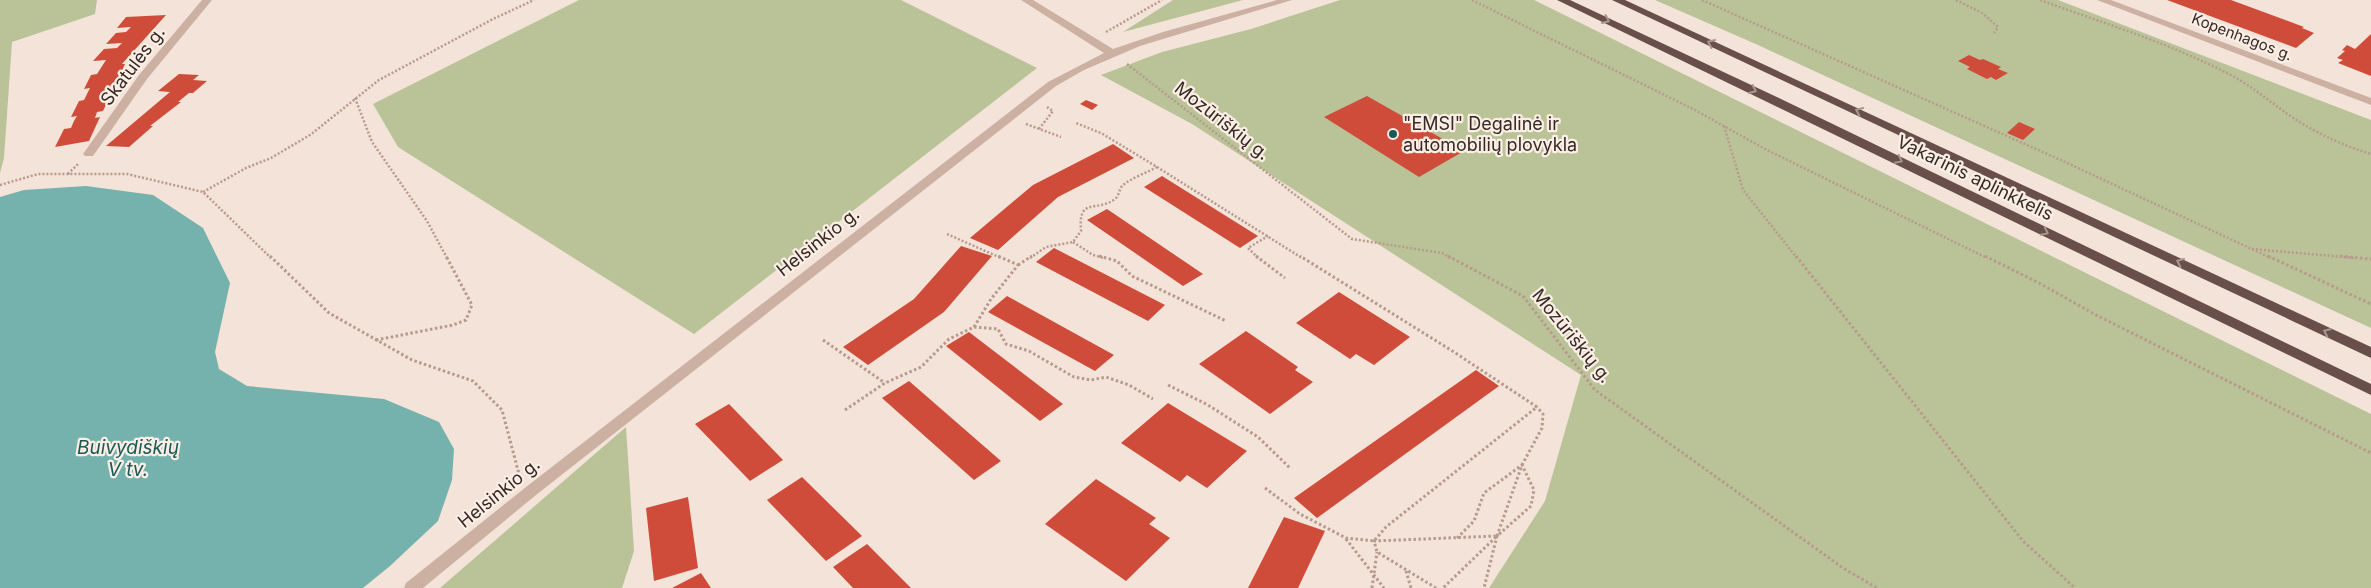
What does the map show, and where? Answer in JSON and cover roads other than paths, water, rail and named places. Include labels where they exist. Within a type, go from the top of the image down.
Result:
[{"type":"highway","name":"Vakarinis aplinkkelis","points":[[1562,0],[1777,101],[2371,390]]},
{"type":"highway","name":"Vakarinis aplinkkelis","points":[[1617,0],[2371,352]]},
{"type":"street","name":"Skatulės g.","points":[[89,154],[143,77],[207,0]]},
{"type":"street","points":[[1026,0],[1110,52]]},
{"type":"street","name":"Helsinkio g.","points":[[412,588],[531,491],[1028,101],[1070,72],[1110,52],[1157,36],[1287,0]]},
{"type":"street","name":"Kopenhagos g.","points":[[2102,0],[2371,102]]},
{"type":"water","name":"Buivydiškių V tv.","points":[[86,186],[153,195],[203,228],[230,283],[215,352],[219,369],[247,386],[384,399],[439,422],[454,449],[452,480],[438,521],[390,566],[363,588],[0,588],[0,197],[24,190]]},
{"type":"place","name":"\"EMSI\" Degalinė ir automobilių plovykla","points":[[1393,134]]}]
